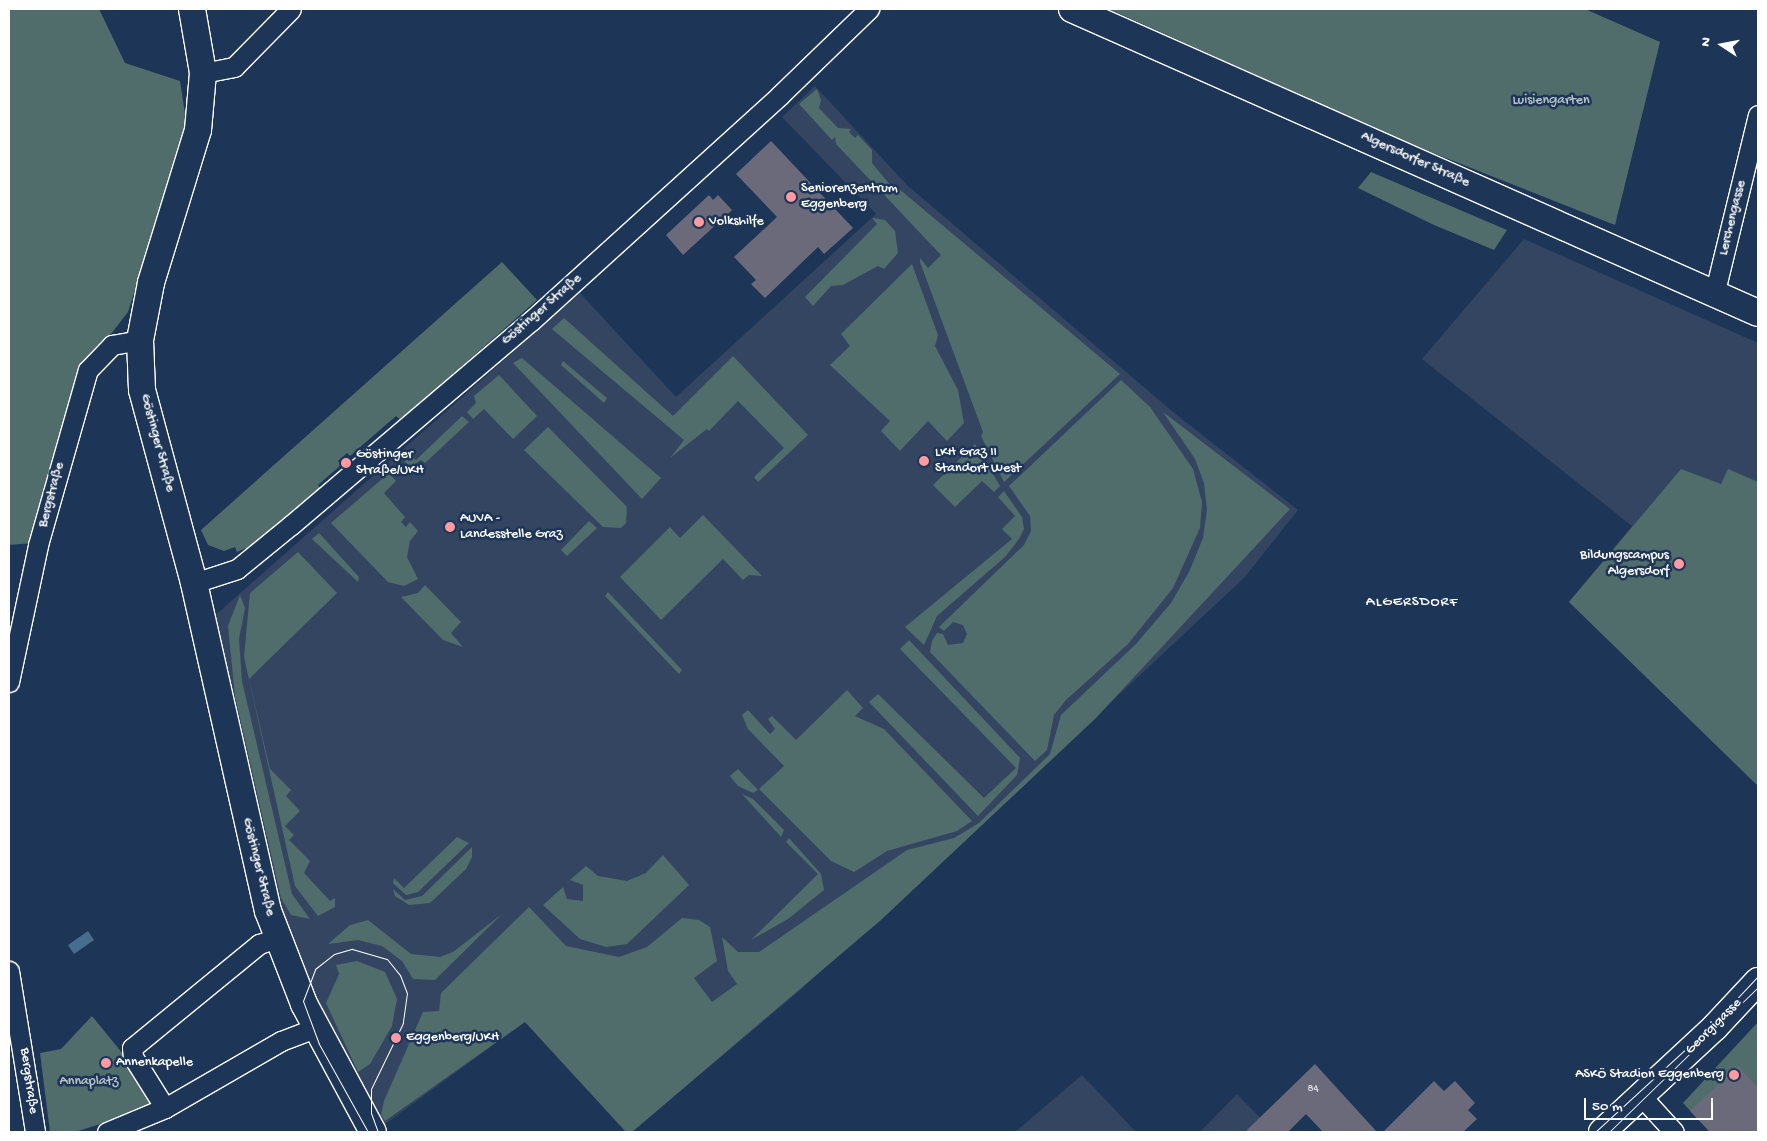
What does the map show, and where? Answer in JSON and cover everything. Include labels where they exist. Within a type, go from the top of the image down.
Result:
[{"type":"main road","name":"Göstinger Straße","points":[[192,9],[203,73],[198,130],[151,283],[140,340],[142,390],[194,583],[244,810],[277,938],[317,1027],[373,1132]]},
{"type":"main road","name":"Algersdorfer Straße","points":[[1072,9],[1715,291],[1758,312]]},
{"type":"main road","name":"Georgigasse","points":[[1602,1132],[1642,1097],[1758,981]]},
{"type":"street","points":[[203,73],[234,67],[291,9]]},
{"type":"street","name":"Göstinger Straße","points":[[194,583],[237,569],[291,525],[537,315],[780,96],[869,9]]},
{"type":"street","name":"Lerchengasse","points":[[1715,291],[1758,115]]},
{"type":"street","name":"Bergstraße","points":[[9,682],[38,545],[88,370],[112,345],[140,340]]},
{"type":"street","points":[[165,1108],[133,1057],[132,1048],[259,944],[277,938]]},
{"type":"street","name":"Bergstraße","points":[[9,971],[35,1132]]},
{"type":"street","points":[[107,1132],[165,1108],[281,1042],[317,1027]]},
{"type":"street","points":[[1642,1097],[1674,1132]]},
{"type":"shaded area","points":[[815,86],[907,185],[1173,412],[1298,510],[1244,578],[798,992],[632,1132],[626,1132],[525,1022],[381,1127],[275,917],[211,619],[580,293],[676,397],[876,214],[782,117]]},
{"type":"shaded area","points":[[1524,239],[1758,343],[1758,786],[1569,602],[1632,526],[1422,359]]},
{"type":"shaded area","points":[[88,931],[94,940],[74,954],[68,945]]},
{"type":"shaded area","points":[[1082,1075],[1136,1132],[1015,1132]]},
{"type":"shaded area","points":[[1237,1094],[1274,1132],[1200,1132]]},
{"type":"green space","points":[[9,9],[99,9],[125,63],[180,81],[187,127],[128,312],[80,374],[34,543],[9,545]]},
{"type":"green space","name":"Luisiengarten","points":[[1109,9],[1585,9],[1660,42],[1615,225],[1398,139]]},
{"type":"green space","points":[[817,89],[821,100],[819,108],[838,128],[851,129],[849,132],[855,138],[858,135],[872,150],[872,163],[891,186],[898,188],[1120,374],[1004,482],[981,436],[983,432],[920,262],[920,258],[928,268],[941,255],[836,144],[835,137],[832,140],[799,104]]},
{"type":"green space","points":[[1371,172],[1507,230],[1494,250],[1434,225],[1358,188]]},
{"type":"green space","points":[[872,218],[885,220],[895,231],[898,253],[884,269],[878,266],[843,285],[831,286],[813,306],[805,297],[877,224]]},
{"type":"green space","points":[[502,262],[537,300],[401,420],[396,416],[350,456],[347,453],[338,461],[341,465],[318,485],[322,490],[253,545],[237,552],[235,547],[224,551],[208,545],[201,530]]},
{"type":"green space","points":[[912,264],[938,335],[935,346],[958,390],[964,423],[947,441],[928,421],[900,451],[881,431],[890,421],[830,365],[850,346],[841,334]]},
{"type":"green space","points":[[564,318],[673,416],[733,356],[808,435],[758,482],[754,477],[784,448],[738,401],[709,431],[707,429],[670,458],[684,440],[552,329]]},
{"type":"green space","points":[[522,358],[661,478],[642,499],[513,363]]},
{"type":"green space","points":[[563,361],[607,398],[604,403],[561,365]]},
{"type":"green space","points":[[499,375],[537,416],[513,439],[484,409],[473,419],[467,412],[476,403],[474,396]]},
{"type":"green space","points":[[1121,380],[1150,407],[1193,469],[1202,502],[1200,528],[1173,588],[1128,644],[1066,700],[1054,715],[1047,750],[1035,761],[930,652],[932,641],[937,633],[943,634],[948,645],[963,643],[967,634],[963,625],[953,622],[944,631],[939,627],[1024,545],[1031,531],[1030,516],[1009,486]]},
{"type":"green space","points":[[1163,412],[1290,509],[1096,718],[881,920],[632,1132],[626,1132],[525,1022],[385,1121],[381,1115],[384,1101],[423,1012],[439,1011],[441,993],[529,907],[566,946],[619,957],[647,947],[682,918],[699,920],[710,927],[717,961],[694,978],[712,1002],[737,984],[728,971],[722,937],[738,952],[759,952],[907,850],[954,838],[979,823],[1050,754],[1061,715],[1136,644],[1171,603],[1189,572],[1203,538],[1207,509],[1204,483],[1195,459]]},
{"type":"green space","points":[[462,416],[469,422],[425,463],[421,460],[410,467],[404,461],[409,455],[416,460]]},
{"type":"green space","points":[[548,427],[627,507],[626,523],[621,528],[603,527],[524,450]]},
{"type":"green space","points":[[975,444],[1000,486],[994,492],[982,481],[955,507],[933,485]]},
{"type":"green space","name":"Bildungscampus Algersdorf","points":[[1681,469],[1721,484],[1728,469],[1758,482],[1758,786],[1569,602]]},
{"type":"green space","points":[[389,473],[396,481],[384,493],[405,517],[401,522],[406,527],[410,522],[418,531],[410,541],[407,557],[418,579],[404,586],[388,582],[331,523]]},
{"type":"green space","points":[[1004,491],[1022,517],[1024,529],[1019,539],[1005,557],[937,616],[924,645],[905,627],[1012,539],[1002,529],[1015,516],[998,497]]},
{"type":"green space","points":[[703,515],[762,576],[749,575],[743,580],[723,559],[661,620],[620,577],[670,527],[680,538]]},
{"type":"green space","points":[[589,521],[597,528],[567,556],[561,550]]},
{"type":"green space","points":[[319,533],[359,577],[358,582],[312,539]]},
{"type":"green space","points":[[298,552],[337,593],[249,679],[270,769],[291,790],[286,796],[300,811],[285,826],[294,835],[289,840],[310,861],[304,873],[330,901],[335,898],[335,907],[318,916],[295,886],[244,657],[250,593]]},
{"type":"green space","points":[[425,585],[461,622],[451,633],[463,647],[443,640],[401,597],[418,593]]},
{"type":"green space","points":[[608,592],[682,670],[679,674],[605,596]]},
{"type":"green space","points":[[240,595],[245,608],[239,639],[242,681],[292,894],[310,919],[291,915],[281,898],[235,696],[228,626]]},
{"type":"green space","points":[[909,640],[1020,758],[1017,775],[978,816],[869,702],[878,694],[984,798],[1016,768],[900,649]]},
{"type":"green space","points":[[847,690],[863,708],[855,716],[884,729],[972,821],[957,831],[887,851],[854,872],[831,861],[759,789],[784,766],[748,729],[742,715],[748,710],[770,734],[775,729],[768,719],[772,716],[796,740]]},
{"type":"green space","points":[[738,769],[758,790],[753,793],[738,786],[730,776]]},
{"type":"green space","points":[[742,794],[753,799],[784,830],[781,837]]},
{"type":"green space","points":[[457,837],[469,843],[418,892],[406,895],[393,883],[394,878],[404,888]]},
{"type":"green space","points":[[789,838],[821,874],[824,890],[788,919],[751,940],[818,874],[786,842]]},
{"type":"green space","points":[[472,847],[472,857],[466,869],[430,903],[409,905],[395,896],[393,889],[405,900],[422,896]]},
{"type":"green space","points":[[663,855],[689,885],[627,944],[606,947],[580,939],[543,905],[563,887],[567,899],[583,901],[583,885],[570,880],[586,866],[598,876],[627,881],[646,873]]},
{"type":"green space","points":[[502,914],[435,980],[413,979],[402,961],[382,946],[358,940],[328,944],[350,925],[368,920],[411,954],[440,957],[453,952]]},
{"type":"green space","points":[[357,961],[385,972],[397,999],[392,1026],[370,1064],[358,1072],[326,1003],[339,974],[336,965]]},
{"type":"green space","name":"Annaplatz","points":[[92,1016],[123,1054],[154,1107],[75,1132],[50,1132],[40,1053],[61,1049]]},
{"type":"green space","name":"ASKÖ Stadion Eggenberg","points":[[1758,1022],[1758,1132],[1710,1132],[1683,1103]]},
{"type":"building","name":"Seniorenzentrum Eggenberg","points":[[771,141],[853,228],[824,254],[818,247],[765,298],[751,284],[756,280],[734,257],[777,217],[736,174]]},
{"type":"building","name":"Volkshilfe","points":[[709,195],[713,200],[718,195],[732,210],[683,255],[666,235]]},
{"type":"building","points":[[1315,1064],[1377,1132],[1323,1132],[1306,1114],[1288,1132],[1245,1132]]},
{"type":"building","name":"ASKÖ Stadion Eggenberg","points":[[1738,1066],[1758,1088],[1758,1132],[1710,1132],[1690,1111]]},
{"type":"building","points":[[1434,1081],[1444,1091],[1455,1081],[1475,1103],[1468,1110],[1477,1119],[1463,1132],[1383,1132]]},
{"type":"tram line","points":[[368,1132],[319,1044],[303,1001],[315,969],[334,954],[352,949],[387,959],[400,975],[407,993],[403,1023],[371,1089],[371,1113],[378,1132]]},
{"type":"tram line","points":[[1595,1132],[1713,1024],[1758,976]]},
{"type":"tram line","points":[[1609,1132],[1758,987]]},
{"type":"place","name":"Seniorenzentrum Eggenberg","points":[[791,197]]},
{"type":"place","name":"Volkshilfe","points":[[699,222]]},
{"type":"place","name":"LKH Graz II Standort West","points":[[924,461]]},
{"type":"place","name":"Göstinger Straße/UKH","points":[[346,463]]},
{"type":"place","name":"AUVA - Landesstelle Graz","points":[[450,527]]},
{"type":"place","name":"Bildungscampus Algersdorf","points":[[1679,564]]},
{"type":"place","name":"Eggenberg/UKH","points":[[396,1038]]},
{"type":"place","name":"Annenkapelle","points":[[106,1063]]},
{"type":"place","name":"ASKÖ Stadion Eggenberg","points":[[1734,1075]]},
{"type":"district","name":"ALGERSDORF","points":[[1412,603]]}]
